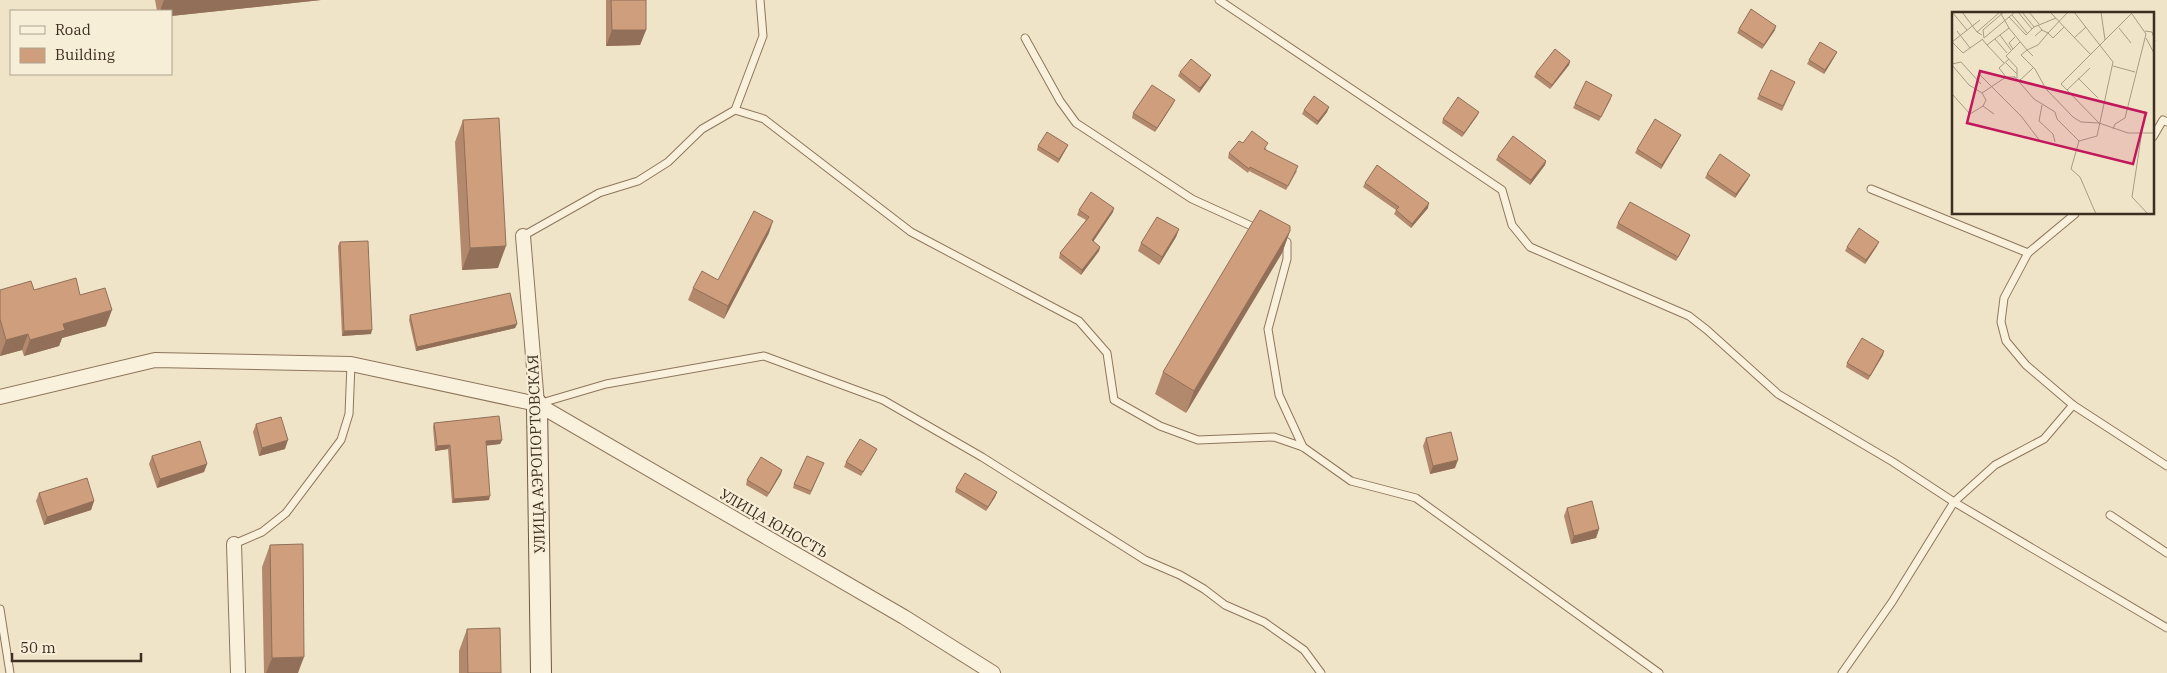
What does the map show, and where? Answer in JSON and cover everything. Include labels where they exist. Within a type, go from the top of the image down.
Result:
[{"type":"street","name":"УЛИЦА АЭРОПОРТОВСКАЯ","points":[[523,236],[537,404],[542,673]]},
{"type":"street","name":"УЛИЦА ЮНОСТЬ","points":[[0,398],[155,360],[351,364],[537,404],[904,617],[993,673]]},
{"type":"street","points":[[234,544],[238,673]]},
{"type":"lane","points":[[523,236],[599,193],[638,181],[668,162],[702,129],[735,110],[763,36],[760,0]]},
{"type":"lane","points":[[1219,0],[1502,190],[1512,225],[1530,247],[1689,316],[1778,394],[1893,462],[1954,502],[2167,628]]},
{"type":"lane","points":[[1025,38],[1060,101],[1076,123],[1192,199],[1287,242],[1287,259],[1268,329],[1279,395],[1303,447]]},
{"type":"lane","points":[[735,110],[764,119],[911,232],[1079,321],[1107,352],[1114,400],[1160,426],[1198,440],[1274,437],[1303,447],[1351,481],[1416,498],[1656,672]]},
{"type":"lane","points":[[2154,135],[2163,120],[2167,122]]},
{"type":"lane","points":[[1870,189],[2028,252]]},
{"type":"lane","points":[[2074,215],[2028,252],[2004,298],[2001,322],[2006,341],[2026,365],[2073,405],[2167,466]]},
{"type":"lane","points":[[537,404],[606,384],[764,356],[883,400],[982,458],[1145,560],[1180,575],[1204,589],[1225,605],[1264,622],[1304,650],[1321,673]]},
{"type":"lane","points":[[234,544],[262,532],[286,513],[341,440],[349,414],[351,364]]},
{"type":"lane","points":[[1842,673],[1892,602],[1954,502],[1995,466],[2044,439],[2073,405]]},
{"type":"lane","points":[[2110,515],[2167,553]]},
{"type":"lane","points":[[0,609],[10,673]]},
{"type":"building","points":[[611,0],[646,0],[646,30],[612,30]]},
{"type":"building","points":[[1751,9],[1776,26],[1764,45],[1739,29]]},
{"type":"building","points":[[1820,42],[1837,52],[1825,70],[1809,60]]},
{"type":"building","points":[[1555,49],[1570,61],[1552,85],[1536,73]]},
{"type":"building","points":[[1191,59],[1211,75],[1200,88],[1180,72]]},
{"type":"building","points":[[1771,70],[1795,82],[1783,106],[1759,95]]},
{"type":"building","points":[[1586,81],[1612,95],[1601,117],[1575,104]]},
{"type":"building","points":[[1152,85],[1175,100],[1157,128],[1133,113]]},
{"type":"building","points":[[1314,96],[1329,107],[1318,121],[1304,110]]},
{"type":"building","points":[[1458,97],[1479,112],[1464,133],[1443,119]]},
{"type":"building","points":[[499,118],[506,246],[470,248],[463,120]]},
{"type":"building","points":[[1655,119],[1681,135],[1662,165],[1637,149]]},
{"type":"building","points":[[1252,131],[1268,143],[1264,149],[1298,166],[1288,186],[1250,167],[1249,169],[1229,153],[1239,141],[1243,143]]},
{"type":"building","points":[[1047,132],[1068,145],[1059,159],[1038,146]]},
{"type":"building","points":[[1513,136],[1546,161],[1531,180],[1498,156]]},
{"type":"building","points":[[1720,154],[1750,175],[1736,194],[1707,174]]},
{"type":"building","points":[[1377,165],[1429,203],[1412,224],[1396,210],[1399,207],[1365,183]]},
{"type":"building","points":[[1091,192],[1114,208],[1092,240],[1100,247],[1082,270],[1060,253],[1089,217],[1079,210]]},
{"type":"building","points":[[1630,202],[1690,235],[1678,257],[1618,223]]},
{"type":"building","points":[[1260,210],[1290,226],[1290,231],[1194,391],[1163,372]]},
{"type":"building","points":[[754,211],[773,221],[728,306],[693,288],[702,271],[718,280]]},
{"type":"building","points":[[1157,217],[1179,229],[1162,257],[1141,243]]},
{"type":"building","points":[[1859,228],[1879,242],[1866,260],[1847,247]]},
{"type":"building","points":[[368,241],[372,330],[344,331],[340,242]]},
{"type":"building","points":[[76,278],[80,295],[105,288],[112,310],[63,324],[65,330],[30,340],[28,334],[6,340],[0,319],[0,290],[31,281],[34,290]]},
{"type":"building","points":[[510,293],[517,324],[417,347],[410,315]]},
{"type":"building","points":[[1862,338],[1884,351],[1870,376],[1847,363]]},
{"type":"building","points":[[499,416],[502,440],[486,441],[490,496],[454,499],[450,445],[437,446],[434,423]]},
{"type":"building","points":[[281,417],[288,440],[262,448],[256,424]]},
{"type":"building","points":[[1451,432],[1458,460],[1433,466],[1426,438]]},
{"type":"building","points":[[860,439],[877,449],[863,472],[846,462]]},
{"type":"building","points":[[200,441],[207,464],[160,479],[152,456]]},
{"type":"building","points":[[807,456],[824,463],[811,491],[794,484]]},
{"type":"building","points":[[761,457],[782,470],[769,493],[747,480]]},
{"type":"building","points":[[965,473],[997,492],[988,507],[956,488]]},
{"type":"building","points":[[87,478],[94,501],[47,517],[39,493]]},
{"type":"building","points":[[1592,501],[1599,529],[1574,536],[1567,508]]},
{"type":"building","points":[[303,544],[304,657],[272,658],[270,545]]},
{"type":"building","points":[[500,628],[501,673],[468,673],[467,629]]}]
